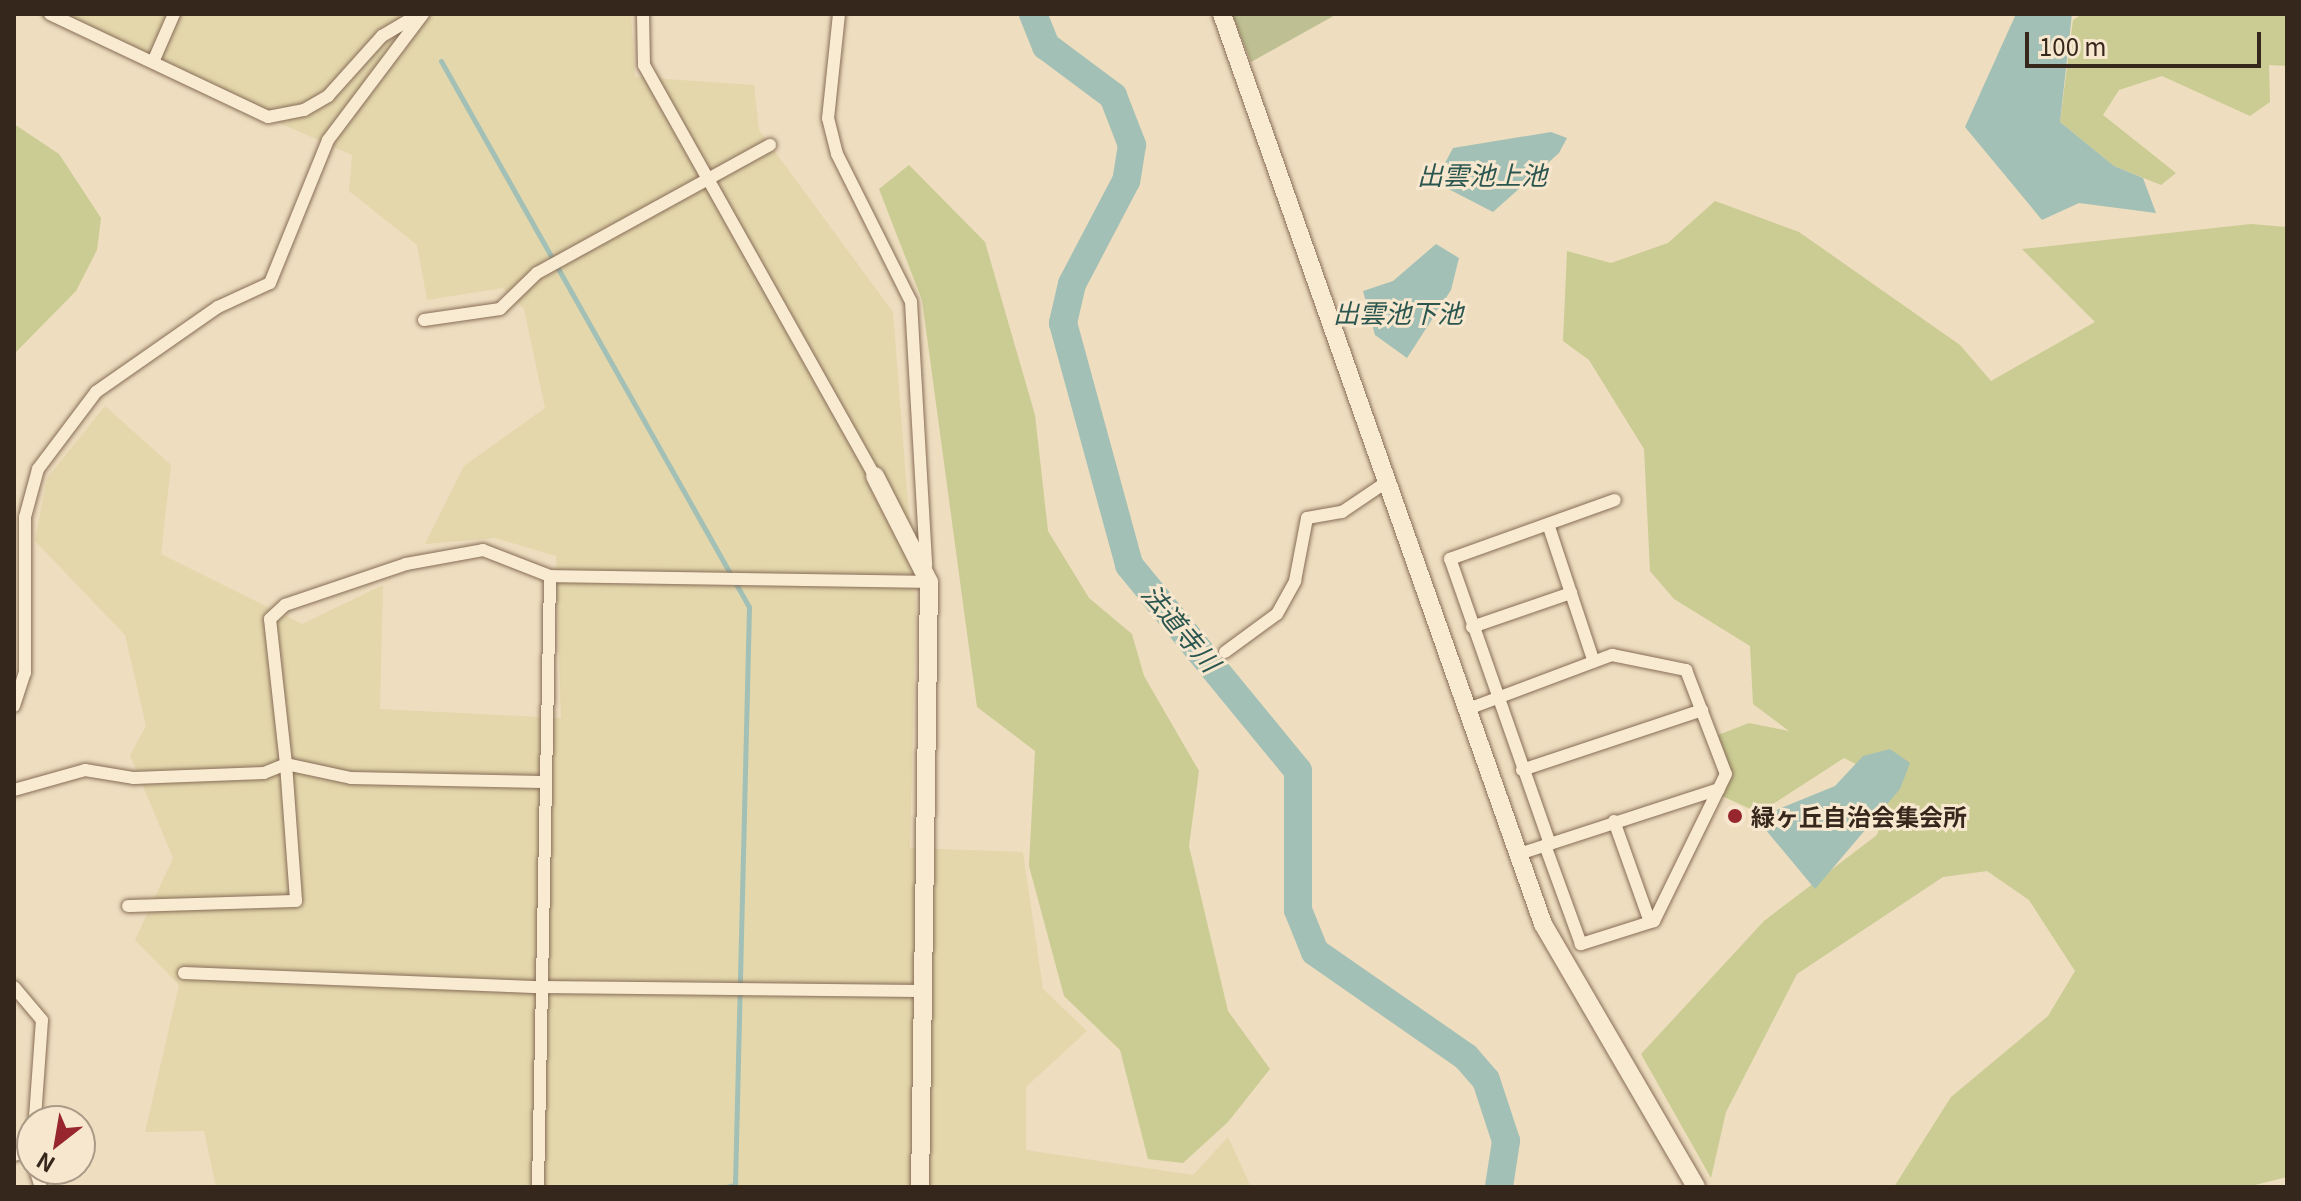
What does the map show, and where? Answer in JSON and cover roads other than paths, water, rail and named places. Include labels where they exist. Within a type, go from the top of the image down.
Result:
[{"type":"street","points":[[50,14],[268,117],[292,112],[328,96],[382,36],[421,14]]},
{"type":"street","points":[[153,62],[174,14]]},
{"type":"street","points":[[14,706],[25,673],[25,517],[38,469],[96,392],[218,307],[270,283],[328,140],[421,14]]},
{"type":"street","points":[[643,14],[644,65],[927,574]]},
{"type":"street","points":[[839,14],[828,118],[837,154],[911,302],[927,574],[920,1187]]},
{"type":"street","points":[[1222,14],[1519,854],[1561,964],[1696,1187]]},
{"type":"street","points":[[424,320],[500,309],[537,273],[770,145]]},
{"type":"street","points":[[1225,652],[1277,614],[1295,581],[1307,518],[1342,512],[1388,481]]},
{"type":"street","points":[[1468,709],[1495,699],[1594,662],[1612,655],[1686,670],[1726,774],[1650,922],[1581,944],[1495,699],[1450,559],[1615,500]]},
{"type":"street","points":[[1548,524],[1594,662]]},
{"type":"street","points":[[128,906],[296,901],[286,764],[270,619],[285,605],[406,564],[483,550],[550,576],[927,574]]},
{"type":"street","points":[[538,1187],[542,782],[550,576]]},
{"type":"street","points":[[1472,627],[1571,593]]},
{"type":"street","points":[[1522,770],[1702,710]]},
{"type":"street","points":[[14,790],[85,770],[134,778],[264,773],[286,764],[351,778],[542,782]]},
{"type":"street","points":[[1519,854],[1719,789]]},
{"type":"street","points":[[1614,821],[1650,922]]},
{"type":"street","points":[[184,973],[540,987],[920,991]]},
{"type":"street","points":[[14,987],[42,1020],[35,1105]]},
{"type":"water","points":[[2016,14],[2072,14],[2060,122],[2114,166],[2143,178],[2156,213],[2079,203],[2042,220],[1965,127]]},
{"type":"water","name":"出雲池上池","points":[[1551,132],[1567,138],[1559,153],[1493,212],[1435,182],[1453,148]]},
{"type":"water","name":"出雲池下池","points":[[1436,244],[1459,258],[1451,290],[1407,358],[1375,335],[1363,291],[1393,281]]},
{"type":"water","points":[[1890,749],[1910,763],[1900,789],[1815,889],[1765,829],[1769,813],[1835,786],[1863,756]]},
{"type":"waterway","name":"法道寺川","points":[[1033,14],[1046,46],[1113,96],[1132,145],[1126,181],[1072,284],[1063,323],[1129,565],[1298,771],[1298,910],[1315,952],[1466,1057],[1486,1080],[1506,1141],[1499,1187]]},
{"type":"waterway","points":[[441,61],[749,607],[735,1185],[726,1187]]},
{"type":"place","name":"緑ヶ丘自治会集会所","points":[[1735,816]]}]
